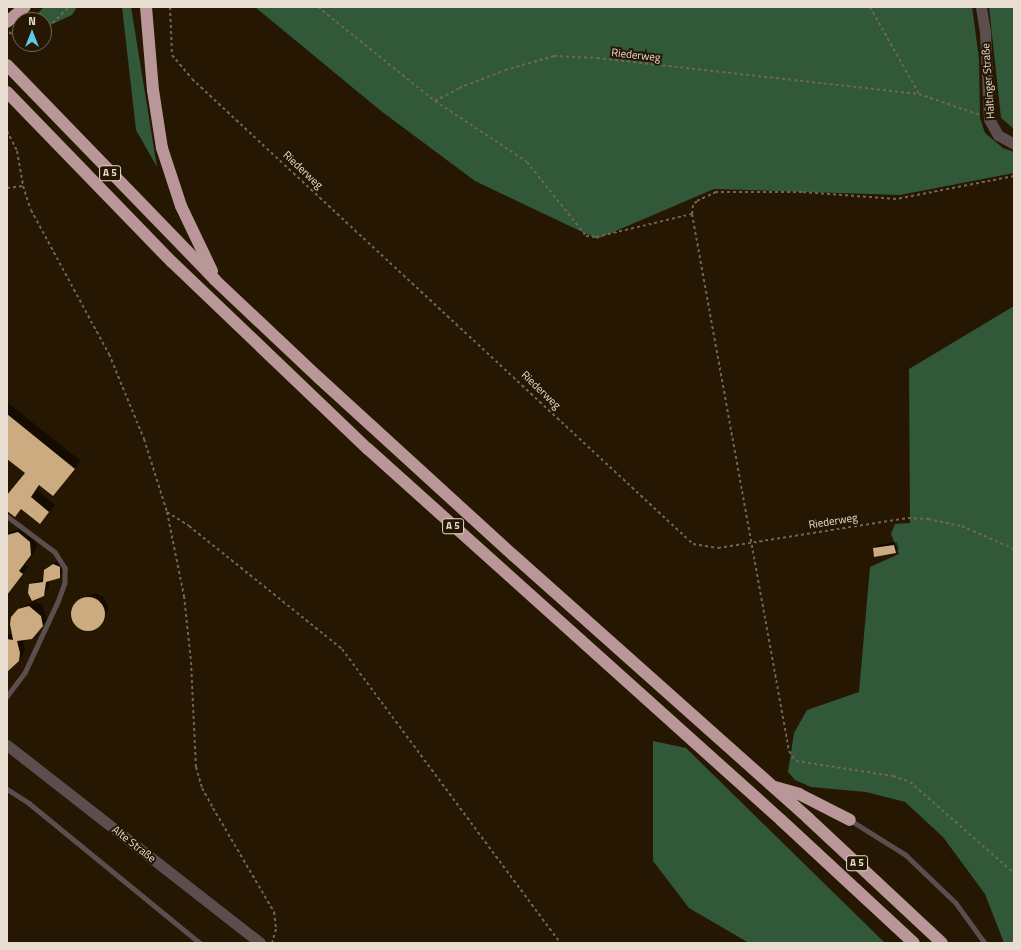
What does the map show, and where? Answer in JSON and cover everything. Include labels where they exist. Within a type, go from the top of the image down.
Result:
[{"type":"highway","points":[[146,7],[153,90],[162,148],[181,206],[215,280]]},
{"type":"highway","points":[[7,22],[23,9]]},
{"type":"highway","name":"A 5","points":[[7,65],[215,280],[438,487],[942,943]]},
{"type":"highway","name":"A 5","points":[[7,92],[166,256],[368,449],[781,820],[914,943]]},
{"type":"highway","points":[[770,786],[799,794],[850,820]]},
{"type":"street","name":"Haltinger Straße","points":[[981,7],[985,31],[989,119],[998,134],[1014,144]]},
{"type":"street","name":"Alte Straße","points":[[7,745],[260,943]]},
{"type":"lane","points":[[7,516],[56,552],[65,568],[65,583],[58,602],[25,673],[7,696]]},
{"type":"lane","points":[[7,789],[29,803],[200,943]]},
{"type":"lane","points":[[850,820],[906,855],[956,902],[985,943]]},
{"type":"path","points":[[52,24],[70,7]]},
{"type":"path","name":"Riederweg","points":[[170,7],[172,55],[192,79],[514,376],[674,528],[693,544],[718,548],[753,541],[908,518],[928,519],[962,526],[1014,549]]},
{"type":"path","points":[[318,7],[435,101],[527,162],[586,236],[596,237],[692,214]]},
{"type":"path","points":[[870,7],[918,94]]},
{"type":"path","name":"Riederweg","points":[[435,101],[459,88],[505,70],[554,56],[605,59],[918,94],[989,119]]},
{"type":"path","points":[[7,131],[17,151],[23,186],[48,243],[125,388],[144,439],[167,512],[184,596],[192,662],[196,767],[202,788],[274,912],[276,929],[272,943]]},
{"type":"path","points":[[1014,176],[896,199],[802,192],[716,192],[697,200],[693,205],[692,214],[753,541],[789,751],[796,761],[893,776],[910,782],[1014,873]]},
{"type":"path","points":[[7,188],[23,186]]},
{"type":"path","points":[[167,512],[189,526],[342,649],[560,943]]},
{"type":"green space","points":[[44,7],[77,7],[72,15],[52,24],[52,12],[39,12]]},
{"type":"green space","points":[[122,7],[131,7],[157,167],[136,130]]},
{"type":"green space","points":[[255,7],[972,7],[979,58],[980,118],[985,133],[1003,148],[1014,152],[1014,173],[900,195],[714,189],[597,239],[475,181],[381,111]]},
{"type":"green space","points":[[989,7],[1014,7],[1014,129],[1001,118]]},
{"type":"green space","points":[[1014,306],[1014,943],[1004,943],[985,894],[943,837],[905,802],[866,792],[811,787],[795,780],[788,772],[794,733],[807,710],[859,692],[870,567],[899,554],[891,534],[895,524],[910,523],[909,369]]},
{"type":"green space","points":[[653,741],[686,748],[885,943],[749,943],[689,908],[653,861]]},
{"type":"building","points":[[7,414],[75,469],[53,496],[39,485],[31,497],[49,512],[40,524],[21,509],[15,517],[7,511],[7,495],[25,473],[7,459]]},
{"type":"building","points":[[18,532],[30,542],[31,555],[19,571],[23,574],[7,595],[7,535]]},
{"type":"building","points":[[894,545],[896,553],[874,557],[873,548]]},
{"type":"building","points":[[53,564],[60,567],[60,578],[46,582],[44,596],[32,601],[28,593],[29,584],[43,582],[44,570]]},
{"type":"building","points":[[88,597],[100,602],[105,614],[100,626],[88,631],[76,626],[71,614],[76,602]]},
{"type":"building","points":[[29,606],[41,616],[43,626],[32,639],[17,641],[20,653],[19,661],[7,672],[7,639],[13,640],[10,624],[11,617],[18,609]]}]
